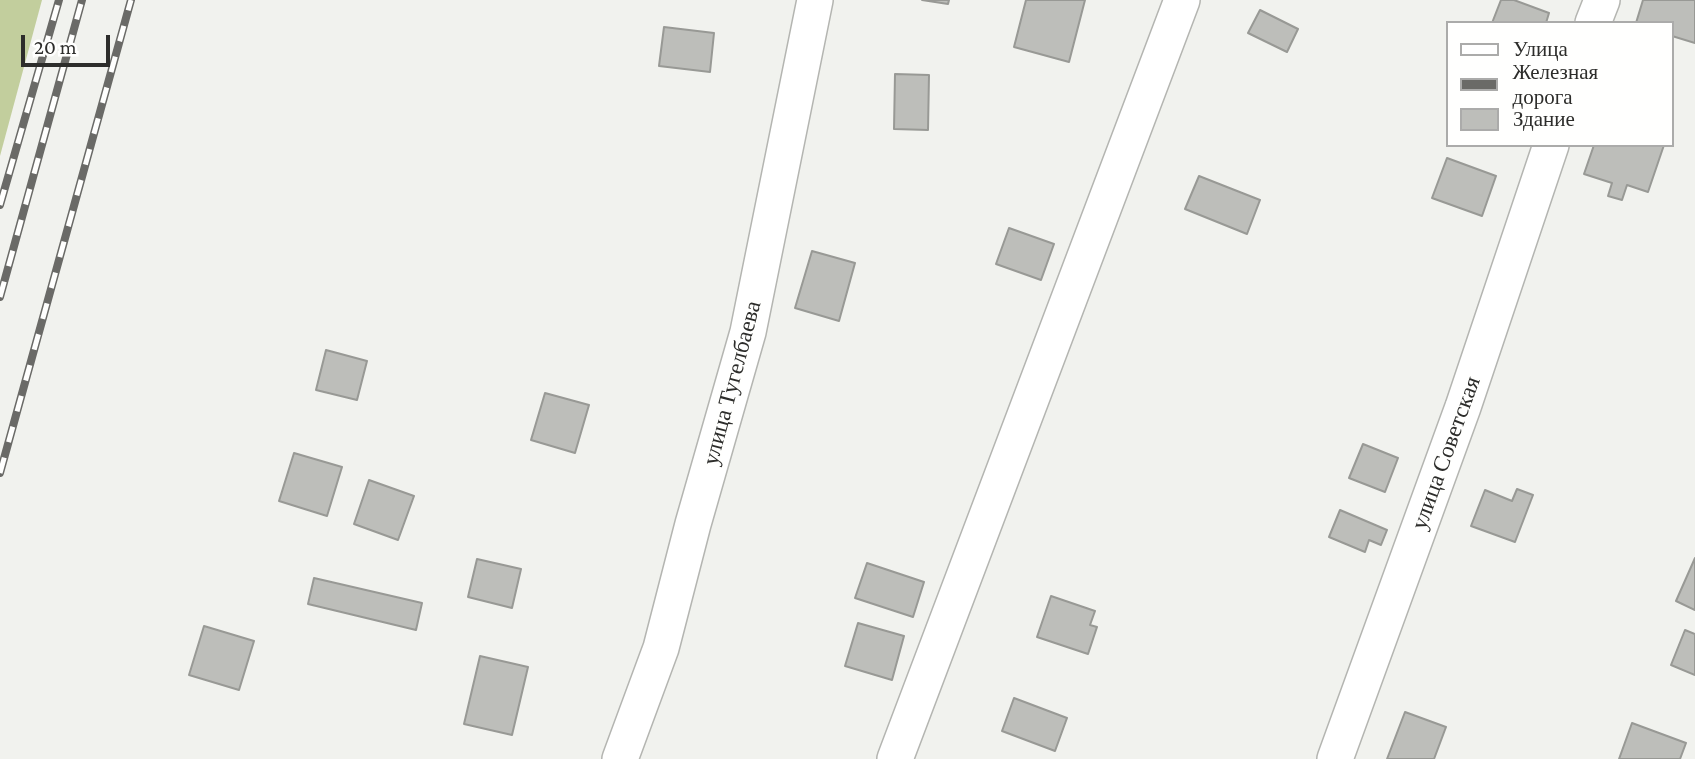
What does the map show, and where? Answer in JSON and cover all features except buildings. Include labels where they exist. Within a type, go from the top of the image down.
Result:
[{"type":"street","name":"улица Тугелбаева","points":[[620,759],[661,648],[696,512],[748,332],[815,0]]},
{"type":"street","points":[[895,759],[1181,0]]},
{"type":"street","points":[[1594,21],[1602,0]]},
{"type":"street","name":"улица Советская","points":[[1335,759],[1463,407],[1550,147]]},
{"type":"green space","points":[[0,0],[42,0],[0,156]]},
{"type":"railway","points":[[0,205],[59,0]]},
{"type":"railway","points":[[0,297],[82,0]]},
{"type":"railway","points":[[0,473],[131,0]]}]
